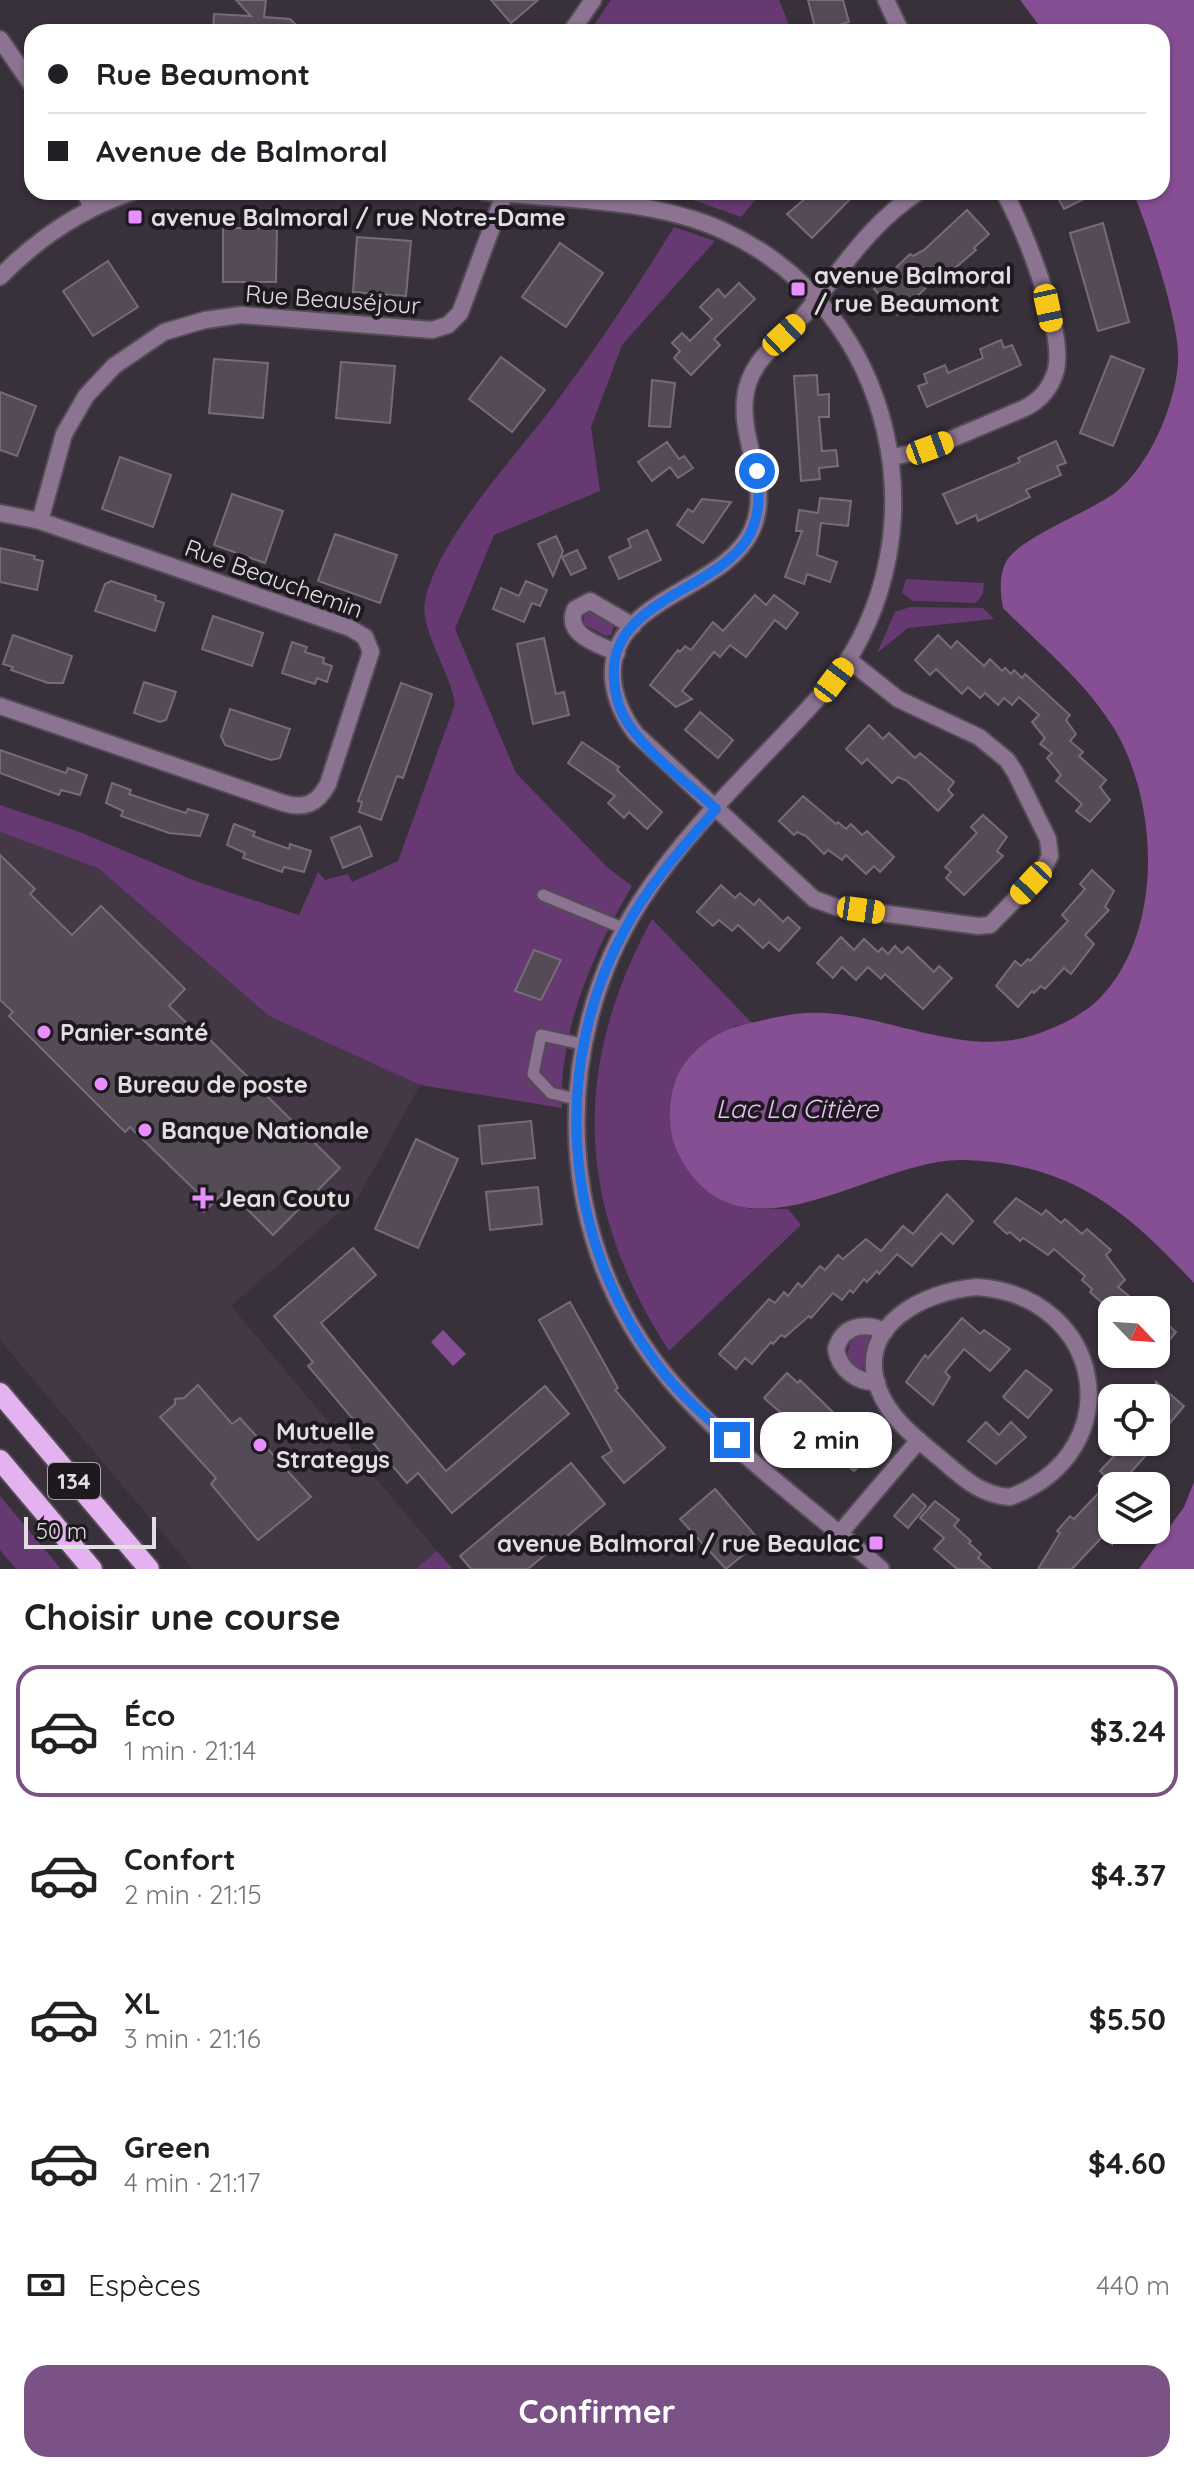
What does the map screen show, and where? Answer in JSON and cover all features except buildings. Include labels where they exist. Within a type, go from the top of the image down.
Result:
[{"type":"main road","name":"134","points":[[0,1393],[149,1569]]},
{"type":"main road","name":"134","points":[[0,1460],[92,1569]]},
{"type":"street","points":[[576,24],[593,0]]},
{"type":"street","points":[[886,0],[897,24]]},
{"type":"street","points":[[0,39],[24,74]]},
{"type":"street","points":[[0,277],[88,200]]},
{"type":"street","name":"Rue Beauséjour","points":[[40,521],[57,453],[74,415],[99,380],[130,354],[164,332],[224,316],[432,330],[444,328],[460,313],[502,200]]},
{"type":"street","points":[[565,200],[660,211],[707,224],[761,252],[816,298],[863,365],[882,411],[892,457],[894,523],[887,569],[872,614],[849,660],[660,875],[625,929],[597,990],[582,1044],[576,1099],[579,1170],[587,1216],[607,1279],[635,1333],[689,1401],[881,1569]]},
{"type":"street","points":[[849,660],[898,699],[976,735],[1007,760],[1048,839],[1050,856],[1041,873],[995,922],[984,926],[826,905],[814,899],[627,722],[614,686],[617,653],[633,626],[645,614],[725,563],[752,530],[759,486],[745,410],[747,386],[764,354],[870,233],[909,200]]},
{"type":"street","points":[[892,457],[923,451],[1025,408],[1040,398],[1051,383],[1057,367],[1057,349],[1048,308],[1029,247],[1008,200]]},
{"type":"street","name":"Rue Beauchemin","points":[[0,513],[40,521],[350,628],[365,637],[370,660],[328,784],[317,800],[303,807],[283,803],[0,706]]},
{"type":"street","points":[[617,653],[577,632],[572,621],[575,609],[590,601],[633,626]]},
{"type":"street","points":[[958,1288],[996,1288],[1024,1297],[1048,1313],[1078,1345],[1086,1362],[1090,1398],[1082,1432],[1053,1469],[1023,1492],[1010,1497],[985,1492],[919,1440],[894,1414],[877,1382],[876,1363],[885,1331],[897,1315],[929,1298],[958,1288]]},
{"type":"street","points":[[877,1382],[852,1375],[841,1364],[836,1349],[842,1336],[853,1327],[873,1326],[885,1331]]},
{"type":"street","points":[[840,1533],[919,1440]]},
{"type":"lane","points":[[543,895],[625,929]]},
{"type":"lane","points":[[576,1099],[551,1093],[533,1074],[541,1035],[582,1044]]},
{"type":"shaded area","points":[[611,0],[779,0],[789,24],[594,24]]},
{"type":"shaded area","points":[[693,200],[755,200],[741,217]]},
{"type":"shaded area","points":[[674,227],[715,241],[622,345],[591,427],[600,491],[494,535],[455,629],[516,773],[607,867],[632,886],[604,938],[581,992],[566,1049],[562,1108],[420,1085],[269,1016],[98,868],[0,832],[0,805],[80,832],[198,882],[299,915],[318,872],[325,880],[348,874],[352,882],[398,861],[455,704],[424,612],[433,577],[460,526],[583,365]]},
{"type":"shaded area","points":[[906,579],[984,583],[983,594],[976,603],[913,601],[902,593]]},
{"type":"shaded area","points":[[910,607],[983,608],[994,619],[908,628],[877,653],[895,612]]},
{"type":"shaded area","points":[[593,611],[614,626],[611,635],[606,636],[583,624],[585,612]]},
{"type":"shaded area","points":[[0,832],[98,868],[269,1016],[420,1085],[354,1205],[337,1214],[231,1306],[437,1551],[416,1569],[193,1569],[0,1340]]},
{"type":"shaded area","points":[[652,919],[752,1023],[734,1026],[749,1209],[788,1209],[801,1225],[669,1351],[638,1297],[616,1244],[601,1191],[595,1137],[597,1084],[607,1030],[625,975]]},
{"type":"shaded area","points":[[864,1334],[870,1336],[863,1370],[853,1366],[847,1354],[852,1338]]},
{"type":"shaded area","points":[[0,1496],[61,1569],[16,1569],[0,1550]]},
{"type":"shaded area","points":[[437,1551],[453,1569],[416,1569]]},
{"type":"water","name":"Lac La Citière","points":[[1020,0],[1194,0],[1194,1283],[1144,1233],[1094,1195],[1036,1170],[965,1160],[929,1164],[811,1201],[772,1208],[736,1205],[704,1188],[678,1153],[671,1131],[670,1106],[679,1072],[699,1048],[731,1029],[792,1014],[823,1013],[859,1017],[953,1039],[1000,1042],[1023,1038],[1064,1023],[1092,1006],[1120,972],[1135,940],[1144,905],[1148,868],[1140,794],[1130,760],[1115,730],[1090,696],[1003,608],[1001,584],[1004,565],[1015,551],[1105,500],[1128,480],[1150,450],[1172,397],[1178,346],[1155,252],[1136,200],[1170,200],[1170,24],[1038,24]]},
{"type":"water","points":[[443,1330],[466,1354],[453,1366],[431,1342]]},
{"type":"water","points":[[1194,1482],[1194,1569],[1139,1569],[1157,1544],[1170,1544],[1170,1526],[1184,1507]]},
{"type":"place","name":"avenue Balmoral / rue Notre-Dame","points":[[135,217]]},
{"type":"place","name":"avenue Balmoral / rue Beaumont","points":[[798,289]]},
{"type":"place","name":"Panier-santé","points":[[44,1032]]},
{"type":"place","name":"Bureau de poste","points":[[101,1084]]},
{"type":"place","name":"Banque Nationale","points":[[145,1130]]},
{"type":"place","name":"Jean Coutu","points":[[203,1198]]},
{"type":"place","name":"Mutuelle Strategys","points":[[260,1445]]},
{"type":"place","name":"avenue Balmoral / rue Beaulac","points":[[876,1543]]},
{"type":"route","points":[[732,1440],[682,1394],[657,1364],[635,1333],[615,1296],[587,1216],[579,1170],[576,1109],[582,1044],[591,1007],[618,941],[653,883],[716,809],[627,722],[620,710],[613,674],[617,653],[623,639],[645,614],[725,563],[746,541],[757,515],[757,471]]}]
